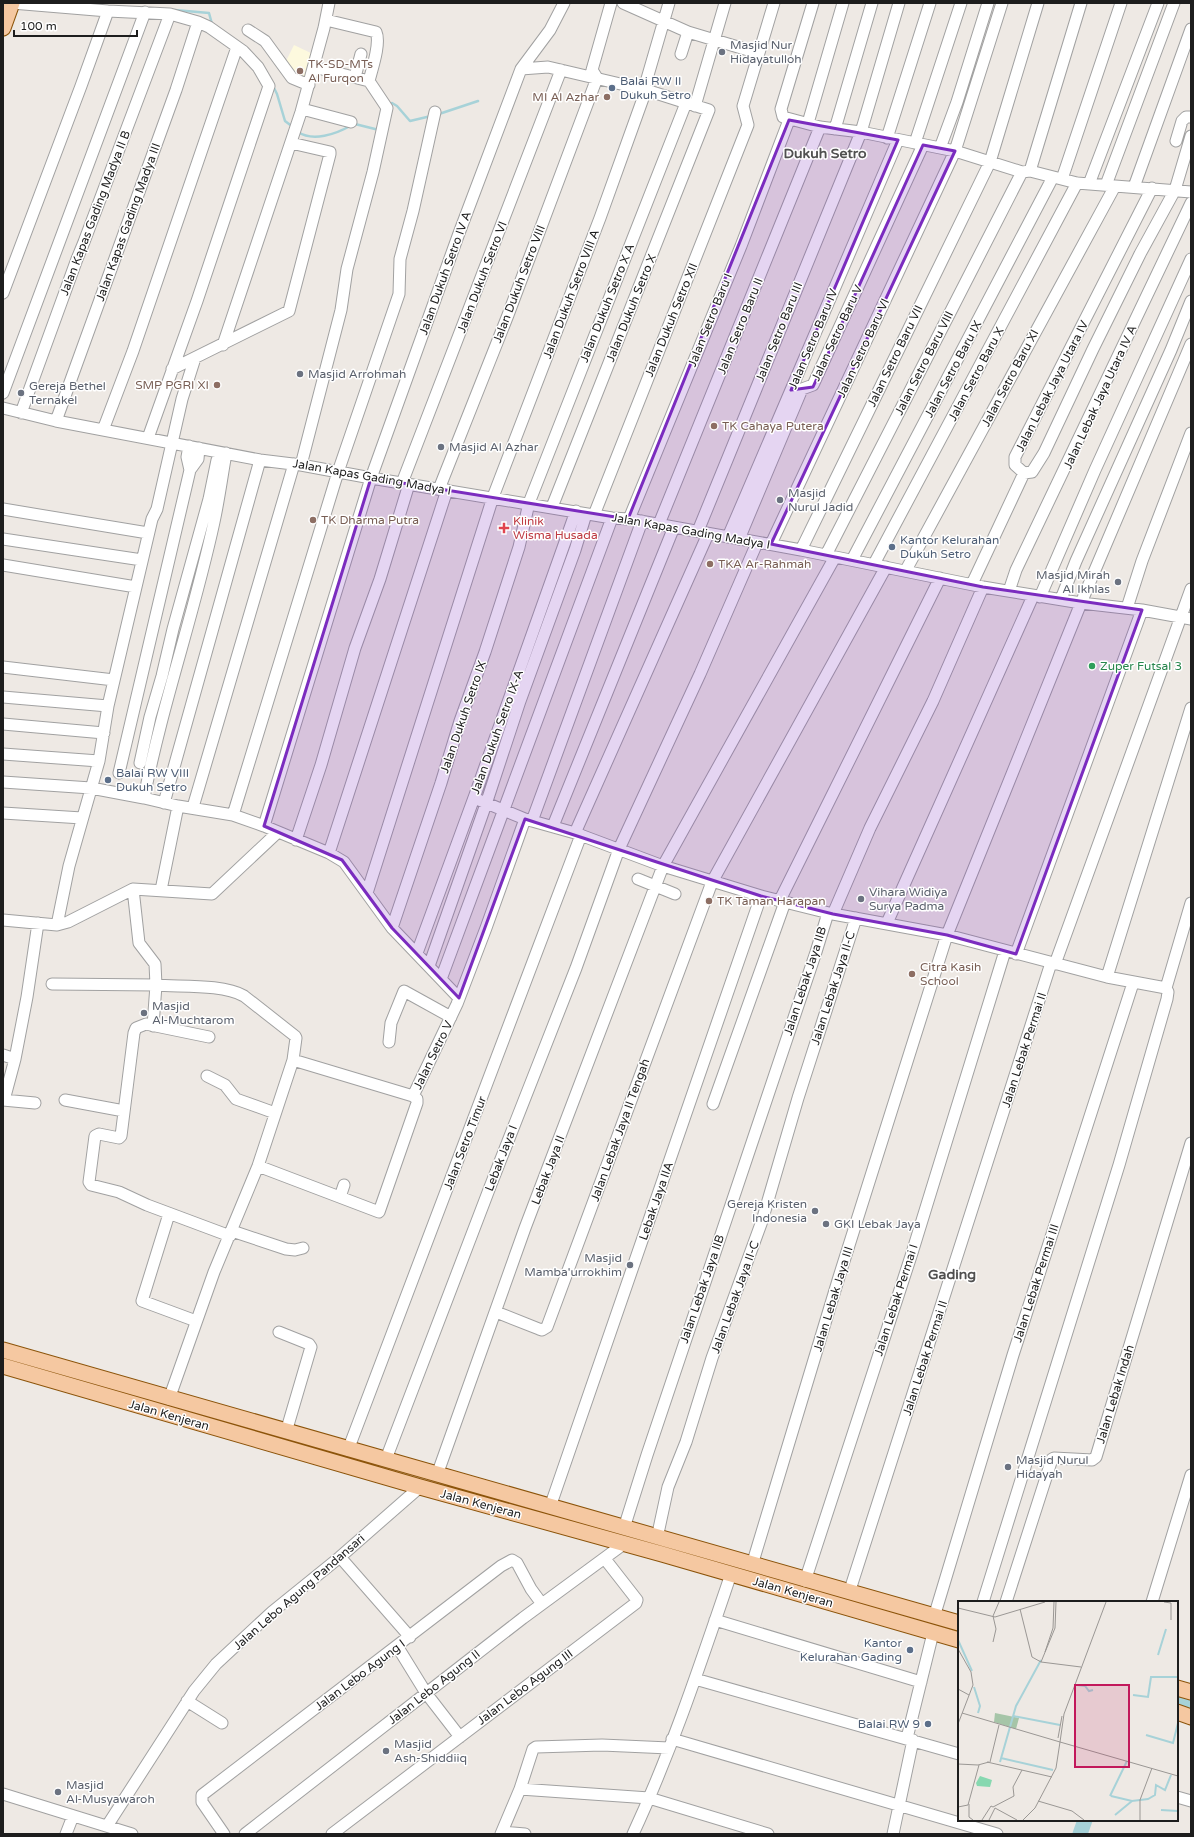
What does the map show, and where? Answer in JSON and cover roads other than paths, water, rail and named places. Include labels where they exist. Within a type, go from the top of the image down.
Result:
[{"type":"main road","points":[[3,28],[12,3]]},
{"type":"main road","name":"Jalan Kenjeran","points":[[3,1350],[169,1399],[348,1450],[386,1459],[550,1507],[731,1574],[868,1606],[887,1612],[933,1633],[958,1640]]},
{"type":"main road","name":"Jalan Kenjeran","points":[[3,1366],[420,1487],[625,1536],[657,1538],[849,1593],[868,1606]]},
{"type":"main road","points":[[80,1388],[85,1381],[83,1373]]},
{"type":"main road","points":[[106,1396],[104,1390],[109,1381]]},
{"type":"main road","name":"Jalan Kenjeran","points":[[887,1612],[934,1617],[958,1624]]},
{"type":"main road","points":[[1178,1688],[1191,1692]]},
{"type":"main road","points":[[1178,1712],[1191,1717]]},
{"type":"street","points":[[12,3],[108,11],[170,14],[198,22],[209,27],[250,58],[258,67],[270,86],[197,301],[148,438]]},
{"type":"street","points":[[223,345],[302,109],[326,20],[329,3]]},
{"type":"street","name":"Jalan Dukuh Setro IV A","points":[[264,826],[371,478],[456,243],[521,69],[550,30],[564,3]]},
{"type":"street","points":[[597,78],[592,70],[611,3]]},
{"type":"street","name":"Jalan Dukuh Setro VIII A","points":[[367,893],[493,497],[597,225],[645,90],[669,3]]},
{"type":"street","name":"Jalan Dukuh Setro X A","points":[[529,503],[693,102],[724,3]]},
{"type":"street","points":[[630,4],[688,32],[713,41],[758,53],[774,3]]},
{"type":"street","points":[[813,3],[781,109],[783,118],[820,127],[861,132],[955,151],[1026,172],[1078,183],[1191,192]]},
{"type":"street","points":[[808,123],[843,3]]},
{"type":"street","points":[[836,129],[872,3]]},
{"type":"street","name":"Jalan Setro Baru III","points":[[578,834],[703,532],[861,132],[899,3]]},
{"type":"street","name":"Jalan Setro Baru IV","points":[[733,538],[892,139],[930,3]]},
{"type":"street","name":"Jalan Setro Baru V","points":[[733,538],[802,389],[813,385],[919,144],[960,3]]},
{"type":"street","points":[[940,148],[957,102],[988,3]]},
{"type":"street","name":"Jalan Setro Baru VI","points":[[771,544],[955,151],[1002,3]]},
{"type":"street","name":"Jalan Setro Baru VII","points":[[801,550],[990,162],[1038,3]]},
{"type":"street","name":"Jalan Setro Baru VIII","points":[[663,866],[830,556],[1026,172],[1081,3]]},
{"type":"street","name":"Jalan Setro Baru IX","points":[[852,560],[1058,178],[1121,3]]},
{"type":"street","points":[[1089,184],[1158,3]]},
{"type":"street","name":"Jalan Setro Baru XI","points":[[906,570],[1110,185],[1174,3]]},
{"type":"street","points":[[3,293],[108,11]]},
{"type":"street","points":[[3,393],[145,12]]},
{"type":"street","name":"Jalan Kapas Gading Madya II B","points":[[21,413],[77,259],[170,14]]},
{"type":"street","points":[[193,808],[298,464],[341,310],[347,269],[373,172],[387,108],[370,80],[377,46],[378,37],[376,32],[326,20]]},
{"type":"street","name":"Jalan Kapas Gading Madya III","points":[[56,421],[176,90],[198,22]]},
{"type":"street","points":[[1134,187],[1191,29]]},
{"type":"street","points":[[248,30],[265,41],[292,78],[309,85]]},
{"type":"street","points":[[681,54],[688,32]]},
{"type":"street","points":[[103,430],[133,351],[237,47]]},
{"type":"street","name":"Jalan Dukuh Setro XII","points":[[585,513],[748,125],[743,106],[758,53]]},
{"type":"street","points":[[355,77],[361,54]]},
{"type":"street","points":[[314,67],[370,80]]},
{"type":"street","points":[[521,69],[548,67],[693,102]]},
{"type":"street","name":"Jalan Dukuh Setro VI","points":[[296,840],[321,765],[356,648],[380,579],[406,484],[561,70]]},
{"type":"street","name":"Jalan Dukuh Setro VIII","points":[[329,853],[443,489],[597,78]]},
{"type":"street","name":"Jalan Dukuh Setro X","points":[[552,507],[709,112],[693,102]]},
{"type":"street","points":[[302,109],[351,122]]},
{"type":"street","points":[[233,815],[338,472],[398,300],[400,287],[400,259],[434,117]]},
{"type":"street","points":[[1176,141],[1182,121],[1186,117],[1191,117]]},
{"type":"street","name":"Jalan Setro Baru I","points":[[629,519],[740,246],[789,120]]},
{"type":"street","name":"Jalan Setro Baru II","points":[[659,524],[820,127]]},
{"type":"street","points":[[172,370],[289,311],[330,154],[330,152],[294,134]]},
{"type":"street","points":[[972,584],[1024,473],[1032,472],[1044,453],[1096,342],[1140,254],[1175,190],[1191,136]]},
{"type":"street","name":"Jalan Setro Baru X","points":[[874,564],[1078,183]]},
{"type":"street","name":"Jalan Lebak Jaya Utara IV","points":[[1024,473],[1015,465],[1015,457],[1152,188]]},
{"type":"street","name":"Jalan Lebak Jaya Utara IV A","points":[[1009,591],[1016,570],[1191,203]]},
{"type":"street","points":[[887,923],[1191,259]]},
{"type":"street","points":[[1061,599],[1076,560],[1168,357],[1191,301]]},
{"type":"street","name":"Jalan Lebak Jaya III","points":[[752,1565],[839,1277],[947,935],[1081,603],[1191,344]]},
{"type":"street","points":[[57,925],[69,866],[99,761],[108,706],[148,534],[152,519],[156,513],[182,399],[195,358]]},
{"type":"street","name":"Jalan Kapas Gading Madya I","points":[[3,408],[56,421],[260,460],[298,464],[406,484],[493,497],[612,518],[642,521],[906,570],[984,587],[1081,603],[1142,610],[1186,618]]},
{"type":"street","points":[[1127,608],[1142,561],[1191,433]]},
{"type":"street","points":[[119,773],[190,470],[187,457],[194,447]]},
{"type":"street","points":[[140,763],[150,717],[162,676],[173,629],[222,452]]},
{"type":"street","points":[[144,798],[163,716],[197,592],[214,522],[222,452]]},
{"type":"street","points":[[164,803],[260,460]]},
{"type":"street","name":"Jalan Dukuh Setro IX","points":[[392,928],[441,783],[460,721],[488,645],[519,547],[529,503]]},
{"type":"street","points":[[3,509],[148,534]]},
{"type":"street","points":[[429,966],[486,804],[520,701],[575,550],[585,513]]},
{"type":"street","name":"Jalan Dukuh Setro IX-A","points":[[417,953],[474,798],[585,513]]},
{"type":"street","points":[[441,978],[612,518]]},
{"type":"street","name":"Jalan Setro V","points":[[293,1060],[413,1096],[459,998],[642,521]]},
{"type":"street","points":[[553,826],[674,528]]},
{"type":"street","points":[[3,539],[142,560]]},
{"type":"street","name":"Lebak Jaya I","points":[[386,1459],[576,968],[618,853],[700,674],[757,543]]},
{"type":"street","points":[[3,565],[136,587]]},
{"type":"street","points":[[712,882],[886,567]]},
{"type":"street","points":[[713,1104],[782,901],[940,578]]},
{"type":"street","name":"Jalan Lebak Jaya IIB","points":[[625,1536],[647,1455],[830,913],[933,701],[984,587]]},
{"type":"street","name":"Jalan Lebak Permai II","points":[[849,1593],[1053,963],[1186,618],[1191,590]]},
{"type":"street","points":[[1016,954],[1142,610]]},
{"type":"street","points":[[3,667],[114,680]]},
{"type":"street","points":[[3,697],[108,706]]},
{"type":"street","points":[[1106,977],[1191,708]]},
{"type":"street","points":[[3,724],[104,733]]},
{"type":"street","points":[[3,754],[99,761]]},
{"type":"street","points":[[3,782],[91,788],[178,806],[233,815],[329,853],[344,862],[392,928],[459,998]]},
{"type":"street","points":[[474,798],[528,820],[578,834],[618,853],[761,896],[830,913],[947,935],[1106,977],[1166,988]]},
{"type":"street","points":[[161,890],[178,806]]},
{"type":"street","points":[[3,813],[82,818]]},
{"type":"street","points":[[3,920],[57,925],[68,922],[133,889],[209,894],[214,893],[278,832]]},
{"type":"street","name":"Jalan Setro Timur","points":[[348,1450],[578,834]]},
{"type":"street","name":"Lebak Jaya II","points":[[437,1475],[525,1228],[663,866]]},
{"type":"street","points":[[638,878],[675,894]]},
{"type":"street","name":"Jalan Lebak Jaya II Tengah","points":[[496,1312],[542,1330],[547,1327],[712,882]]},
{"type":"street","points":[[133,889],[139,943],[155,964],[156,986],[153,1026]]},
{"type":"street","name":"Lebak Jaya IIA","points":[[550,1507],[761,896]]},
{"type":"street","points":[[982,1601],[1119,1165],[1167,999],[1168,992],[1166,988],[1191,903]]},
{"type":"street","name":"Jalan Lebak Jaya II-C","points":[[657,1538],[668,1487],[686,1442],[712,1358],[760,1227],[798,1098],[856,918]]},
{"type":"street","points":[[35,1103],[4,1100],[15,1059],[27,997],[38,923]]},
{"type":"street","name":"Jalan Lebak Permai I","points":[[805,1581],[912,1253],[1005,950]]},
{"type":"street","name":"Jalan Lebak Permai III","points":[[934,1617],[1013,1355],[1133,983]]},
{"type":"street","points":[[52,984],[214,988],[241,994],[295,1036],[293,1060],[258,1166],[214,1272],[169,1399]]},
{"type":"street","points":[[389,1042],[391,1024],[404,991],[451,1017]]},
{"type":"street","points":[[209,1038],[153,1026],[143,1025],[136,1028],[134,1033],[120,1137],[99,1134],[95,1136],[89,1183],[126,1194],[169,1214],[231,1233],[286,1249],[295,1250],[303,1248]]},
{"type":"street","points":[[3,1056],[15,1059]]},
{"type":"street","points":[[207,1076],[225,1085],[236,1099],[276,1113]]},
{"type":"street","points":[[258,1166],[378,1212],[417,1101],[416,1097],[413,1096]]},
{"type":"street","points":[[65,1100],[124,1111]]},
{"type":"street","name":"Jalan Lebak Indah","points":[[1006,1601],[1052,1459],[1095,1459],[1191,1143]]},
{"type":"street","points":[[340,1197],[344,1185]]},
{"type":"street","points":[[169,1214],[142,1301],[196,1321]]},
{"type":"street","points":[[279,1332],[309,1344],[311,1347],[286,1432]]},
{"type":"street","points":[[1152,1601],[1191,1475]]},
{"type":"street","name":"Jalan Lebo Agung Pandansari","points":[[107,1826],[187,1701],[216,1664],[272,1612],[340,1557],[420,1487]]},
{"type":"street","name":"Jalan Lebo Agung II","points":[[245,1834],[542,1604],[605,1559],[625,1536]]},
{"type":"street","points":[[340,1557],[410,1637]]},
{"type":"street","name":"Jalan Lebo Agung III","points":[[332,1834],[636,1603],[637,1600],[605,1559]]},
{"type":"street","name":"Jalan Lebo Agung I","points":[[224,1834],[202,1802],[202,1795],[509,1560],[517,1563],[531,1589],[542,1604]]},
{"type":"street","points":[[632,1834],[649,1798],[696,1679],[731,1574]]},
{"type":"street","points":[[715,1620],[921,1682]]},
{"type":"street","points":[[893,1834],[921,1682],[933,1633]]},
{"type":"street","points":[[397,1646],[426,1693],[460,1737]]},
{"type":"street","points":[[696,1679],[958,1754]]},
{"type":"street","points":[[187,1701],[222,1723]]},
{"type":"street","points":[[525,1834],[501,1833],[520,1789],[534,1749],[539,1746],[670,1744],[997,1834]]},
{"type":"street","points":[[520,1789],[649,1798],[768,1834]]},
{"type":"street","points":[[3,1794],[132,1834]]},
{"type":"street","points":[[1178,1797],[1191,1801]]},
{"type":"street","points":[[66,1834],[73,1816]]},
{"type":"waterway","points":[[175,10],[209,13],[212,24]]},
{"type":"waterway","points":[[273,86],[285,121],[293,127]]},
{"type":"waterway","points":[[439,114],[478,101]]},
{"type":"waterway","points":[[389,105],[392,103],[397,106],[410,121],[431,116]]},
{"type":"waterway","points":[[355,124],[379,130]]},
{"type":"waterway","points":[[298,132],[304,135],[317,137],[338,132],[350,126]]},
{"type":"waterway","points":[[1178,1703],[1191,1708]]},
{"type":"waterway","points":[[1080,1834],[1085,1821]]},
{"type":"place","name":"Masjid Nur Hidayatulloh","points":[[722,52]]},
{"type":"place","name":"TK-SD-MTs Al Furqon","points":[[300,71]]},
{"type":"place","name":"Balai RW II Dukuh Setro","points":[[612,88]]},
{"type":"place","name":"MI Al Azhar","points":[[607,97]]},
{"type":"place","name":"Masjid Arrohmah","points":[[300,374]]},
{"type":"place","name":"SMP PGRI XI","points":[[217,385]]},
{"type":"place","name":"Gereja Bethel Ternakel","points":[[21,393]]},
{"type":"place","name":"TK Cahaya Putera","points":[[714,426]]},
{"type":"place","name":"Masjid Al Azhar","points":[[441,447]]},
{"type":"place","name":"Masjid Nurul Jadid","points":[[780,500]]},
{"type":"place","name":"TK Dharma Putra","points":[[313,520]]},
{"type":"place","name":"Klinik Wisma Husada","points":[[504,528]]},
{"type":"place","name":"Kantor Kelurahan Dukuh Setro","points":[[892,547]]},
{"type":"place","name":"TKA Ar-Rahmah","points":[[710,564]]},
{"type":"place","name":"Masjid Mirah Al Ikhlas","points":[[1118,582]]},
{"type":"place","name":"Zuper Futsal 3","points":[[1092,666]]},
{"type":"place","name":"Balai RW VIII Dukuh Setro","points":[[108,780]]},
{"type":"place","name":"Vihara Widiya Surya Padma","points":[[861,899]]},
{"type":"place","name":"TK Taman Harapan","points":[[709,901]]},
{"type":"place","name":"Citra Kasih School","points":[[912,974]]},
{"type":"place","name":"Masjid Al-Muchtarom","points":[[144,1013]]},
{"type":"place","name":"Gereja Kristen Indonesia","points":[[815,1211]]},
{"type":"place","name":"GKI Lebak Jaya","points":[[826,1224]]},
{"type":"place","name":"Masjid Mamba'urrokhim","points":[[630,1265]]},
{"type":"place","name":"Masjid Nurul Hidayah","points":[[1008,1467]]},
{"type":"place","name":"Kantor Kelurahan Gading","points":[[910,1650]]},
{"type":"place","name":"Balai RW 9","points":[[928,1724]]},
{"type":"place","name":"Masjid Ash-Shiddiiq","points":[[386,1751]]},
{"type":"place","name":"Masjid Al-Musyawaroh","points":[[58,1792]]},
{"type":"district","name":"Dukuh Setro","points":[[825,153]]},
{"type":"district","name":"Gading","points":[[952,1274]]}]
